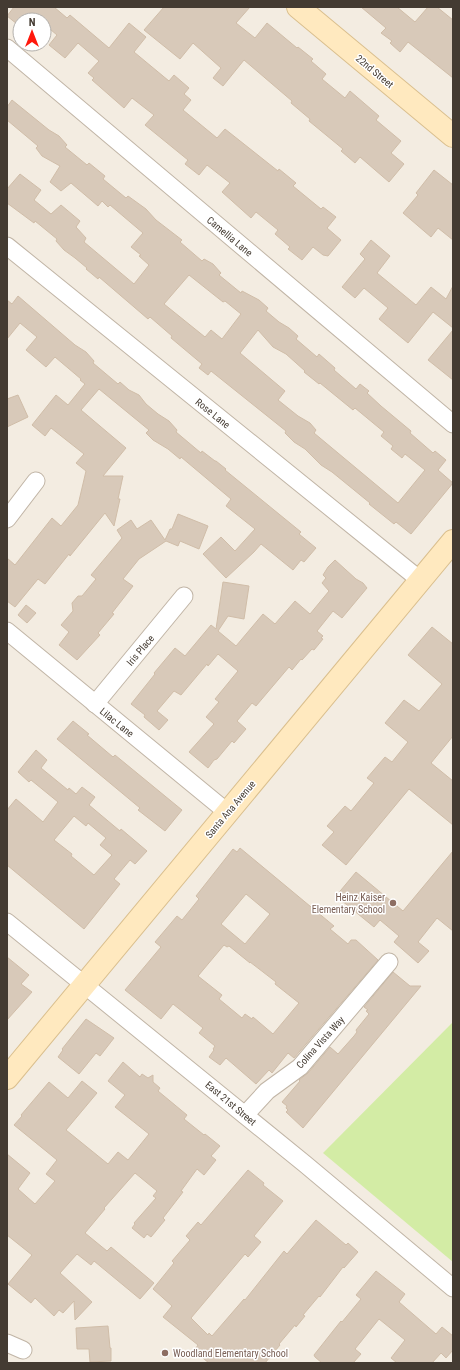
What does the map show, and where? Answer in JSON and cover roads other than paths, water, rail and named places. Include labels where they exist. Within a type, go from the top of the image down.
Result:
[{"type":"street","name":"22nd Street","points":[[298,7],[453,136]]},
{"type":"street","name":"Camellia Lane","points":[[7,48],[453,424]]},
{"type":"street","name":"Rose Lane","points":[[7,246],[420,580]]},
{"type":"street","points":[[7,519],[36,481]]},
{"type":"street","name":"Santa Ana Avenue","points":[[7,1078],[453,541]]},
{"type":"street","name":"Iris Place","points":[[95,704],[184,596]]},
{"type":"street","name":"Lilac Lane","points":[[7,631],[227,812]]},
{"type":"street","name":"East 21st Street","points":[[7,922],[245,1115],[453,1288]]},
{"type":"street","name":"Colina Vista Way","points":[[245,1115],[267,1091],[300,1067],[389,962]]},
{"type":"street","points":[[7,1343],[23,1350]]},
{"type":"place","name":"Heinz Kaiser Elementary School","points":[[393,903]]},
{"type":"place","name":"Woodland Elementary School","points":[[165,1353]]}]
